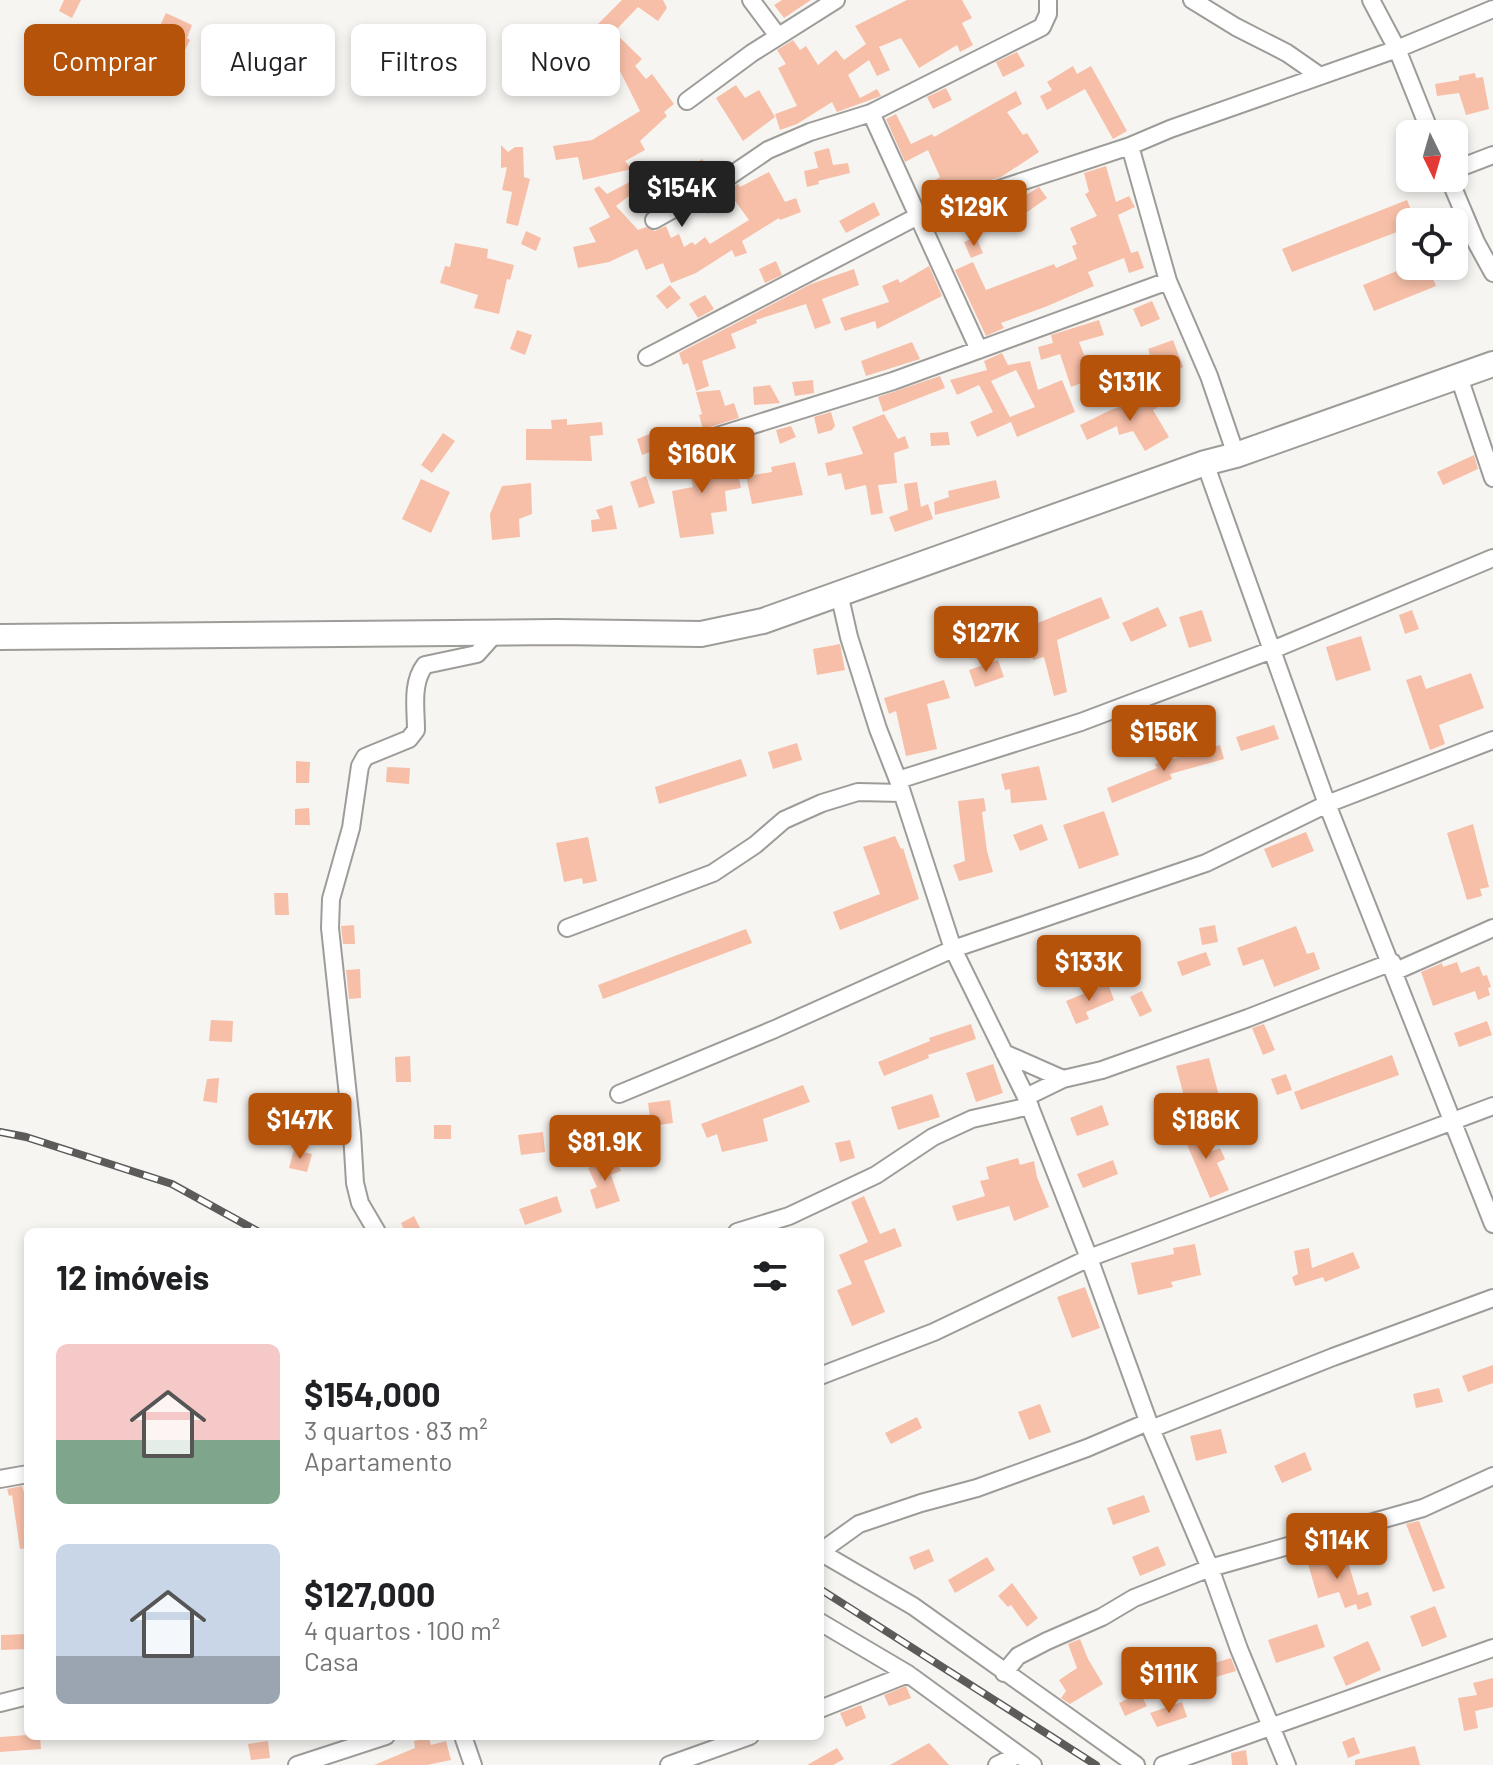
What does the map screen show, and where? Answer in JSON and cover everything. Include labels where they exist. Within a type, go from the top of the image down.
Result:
[{"type":"street","points":[[751,0],[778,36]]},
{"type":"street","points":[[687,101],[714,79],[836,0]]},
{"type":"street","points":[[654,220],[718,184],[768,150],[810,132],[871,113],[1042,27],[1048,14],[1048,0]]},
{"type":"street","points":[[1192,0],[1287,53],[1320,76]]},
{"type":"street","points":[[1371,0],[1397,49],[1425,120]]},
{"type":"street","points":[[647,357],[920,215],[1130,146],[1397,49],[1493,9]]},
{"type":"street","points":[[871,113],[979,350]]},
{"type":"street","points":[[1130,146],[1168,281],[1209,376],[1236,455]]},
{"type":"street","points":[[1468,165],[1493,155]]},
{"type":"street","points":[[1455,192],[1493,273]]},
{"type":"street","points":[[692,444],[839,399],[1168,281]]},
{"type":"street","points":[[0,637],[494,635],[556,632],[701,634],[763,621],[1493,364]]},
{"type":"street","points":[[1459,377],[1493,478]]},
{"type":"street","points":[[1205,463],[1327,804],[1493,1224]]},
{"type":"street","points":[[567,928],[713,873],[755,845],[784,820],[822,803],[858,792],[900,786],[1081,722],[1272,650],[1493,558]]},
{"type":"street","points":[[839,593],[878,729],[900,786],[953,949],[1028,1101],[1150,1426],[1210,1568],[1239,1649],[1287,1765]]},
{"type":"street","points":[[375,1228],[360,1203],[355,1183],[351,1118],[331,958],[331,899],[351,828],[360,766],[365,757],[409,739],[416,730],[416,687],[419,673],[425,665],[477,654],[494,635]]},
{"type":"street","points":[[619,1094],[775,1029],[953,949],[1206,863],[1327,804],[1493,740]]},
{"type":"street","points":[[750,1228],[789,1216],[864,1181],[933,1137],[972,1119],[1028,1101],[1063,1079],[1102,1070],[1394,967],[1493,928]]},
{"type":"street","points":[[1004,1053],[1063,1079]]},
{"type":"street","points":[[824,1374],[934,1332],[1089,1258],[1493,1106]]},
{"type":"street","points":[[824,1549],[859,1524],[977,1488],[1493,1298]]},
{"type":"street","points":[[0,1479],[24,1475]]},
{"type":"street","points":[[1004,1673],[1018,1656],[1102,1617],[1134,1598],[1210,1568],[1423,1508],[1493,1476]]},
{"type":"street","points":[[824,1554],[913,1606],[1136,1765]]},
{"type":"street","points":[[824,1624],[908,1674],[1033,1765]]},
{"type":"street","points":[[1163,1765],[1493,1648]]},
{"type":"street","points":[[824,1707],[908,1674]]},
{"type":"street","points":[[0,1703],[24,1697]]},
{"type":"street","points":[[464,1740],[473,1765]]},
{"type":"street","points":[[669,1765],[689,1762],[741,1740]]},
{"type":"street","points":[[297,1765],[347,1742]]},
{"type":"street","points":[[997,1765],[1018,1755]]},
{"type":"building","points":[[64,0],[81,0],[72,18],[59,11]]},
{"type":"building","points":[[622,0],[663,0],[667,8],[658,21],[638,7],[620,26],[598,24]]},
{"type":"building","points":[[782,0],[811,0],[784,18],[774,5]]},
{"type":"building","points":[[907,0],[962,0],[972,18],[962,23],[973,45],[960,52],[957,45],[919,68],[901,38],[879,47],[890,70],[877,76],[869,60],[848,75],[860,98],[877,89],[881,96],[837,112],[832,102],[797,124],[780,130],[775,114],[797,106],[778,68],[786,64],[777,50],[793,40],[800,50],[806,46],[818,65],[836,50],[844,60],[866,44],[855,26]]},
{"type":"building","points":[[166,13],[192,25],[185,50],[185,24],[161,24]]},
{"type":"building","points":[[620,38],[642,59],[635,66],[646,79],[652,74],[674,104],[664,112],[667,116],[640,141],[645,150],[625,161],[632,169],[583,180],[578,157],[556,160],[553,146],[592,140],[640,111],[620,71]]},
{"type":"building","points":[[1017,52],[1025,66],[1003,77],[996,62]]},
{"type":"building","points":[[1073,66],[1077,74],[1091,66],[1127,131],[1113,139],[1085,89],[1047,110],[1040,96],[1052,90],[1047,82]]},
{"type":"building","points":[[1475,73],[1476,78],[1483,77],[1489,109],[1466,115],[1459,93],[1437,96],[1435,84],[1459,80],[1459,76]]},
{"type":"building","points":[[736,85],[745,98],[759,90],[775,117],[743,141],[716,98]]},
{"type":"building","points":[[946,88],[952,100],[933,109],[927,97]]},
{"type":"building","points":[[1016,91],[1022,104],[1007,112],[1023,135],[1027,133],[1039,152],[1001,177],[964,189],[962,185],[944,196],[935,180],[940,177],[928,150],[905,162],[886,119],[896,114],[911,144],[932,134],[934,137]]},
{"type":"building","points":[[501,145],[508,152],[515,147],[523,147],[524,177],[530,179],[518,226],[506,223],[512,192],[502,190],[507,167],[501,168]]},
{"type":"building","points":[[829,148],[833,165],[848,163],[850,173],[807,187],[804,171],[818,168],[814,152]]},
{"type":"building","points":[[702,159],[714,174],[696,184],[686,171]]},
{"type":"building","points":[[1106,166],[1116,202],[1129,196],[1135,207],[1118,215],[1131,253],[1138,251],[1144,268],[1129,273],[1124,258],[1088,272],[1094,286],[1001,323],[1004,328],[986,336],[955,270],[973,262],[986,290],[1054,264],[1056,268],[1077,259],[1072,246],[1077,244],[1070,228],[1097,216],[1085,194],[1089,192],[1084,173]]},
{"type":"building","points":[[654,169],[658,174],[616,206],[638,230],[646,227],[655,231],[666,226],[671,238],[679,234],[684,247],[692,242],[695,245],[705,237],[710,244],[749,220],[735,201],[707,214],[703,205],[738,184],[740,187],[769,172],[785,202],[796,198],[801,212],[779,218],[742,241],[747,253],[735,257],[732,250],[696,273],[671,283],[663,263],[646,270],[637,249],[609,262],[578,268],[573,247],[596,242],[589,228],[610,217],[594,189],[599,186],[607,194]]},
{"type":"building","points":[[1039,187],[1047,198],[1016,220],[1013,215],[1002,220],[993,202],[1007,198],[1010,205]]},
{"type":"building","points":[[1407,200],[1410,208],[1396,208],[1396,232],[1292,272],[1282,249]]},
{"type":"building","points":[[874,202],[880,215],[846,233],[839,221]]},
{"type":"building","points":[[526,231],[541,238],[536,251],[521,244]]},
{"type":"building","points":[[976,237],[983,253],[971,258],[964,242]]},
{"type":"building","points":[[455,243],[488,249],[487,258],[514,265],[510,280],[507,279],[499,314],[474,308],[478,295],[440,283],[445,266],[450,267]]},
{"type":"building","points":[[776,261],[782,275],[765,283],[759,269]]},
{"type":"building","points":[[929,266],[942,296],[877,329],[875,321],[845,331],[840,318],[889,302],[882,286],[898,279],[900,283]]},
{"type":"building","points":[[854,269],[859,285],[822,299],[831,323],[815,329],[806,304],[756,320],[757,323],[731,334],[736,348],[702,361],[709,386],[696,391],[688,363],[683,365],[679,353],[811,284]]},
{"type":"building","points":[[1396,271],[1396,280],[1434,280],[1436,286],[1374,311],[1363,285]]},
{"type":"building","points":[[670,285],[681,298],[667,309],[656,296]]},
{"type":"building","points":[[705,295],[714,309],[698,318],[689,304]]},
{"type":"building","points":[[1152,301],[1160,319],[1141,327],[1133,309]]},
{"type":"building","points":[[1099,320],[1104,335],[1079,342],[1087,362],[1083,364],[1089,380],[1071,387],[1060,354],[1041,360],[1038,347],[1053,343],[1051,335]]},
{"type":"building","points":[[517,330],[532,335],[525,355],[510,349]]},
{"type":"building","points":[[1173,340],[1183,367],[1166,373],[1160,358],[1152,361],[1148,349]]},
{"type":"building","points":[[912,342],[920,359],[866,376],[861,361]]},
{"type":"building","points":[[1002,353],[1008,365],[1030,361],[1038,390],[1062,380],[1075,412],[1017,437],[1011,422],[977,437],[970,422],[993,412],[979,385],[957,395],[950,380],[987,370],[984,361]],"holes":[[[1016,370],[1035,407],[1010,417],[991,381]]]},
{"type":"building","points":[[940,376],[945,388],[883,412],[878,397]]},
{"type":"building","points":[[813,380],[814,393],[795,396],[792,382]]},
{"type":"building","points":[[770,385],[780,403],[754,405],[753,387]]},
{"type":"building","points":[[720,390],[725,406],[734,403],[739,418],[703,429],[696,392]]},
{"type":"building","points":[[1152,396],[1157,408],[1153,410],[1169,437],[1145,451],[1133,431],[1119,435],[1117,426],[1087,440],[1080,425],[1113,409]]},
{"type":"building","points":[[831,412],[835,426],[818,434],[814,417]]},
{"type":"building","points":[[884,414],[898,439],[905,436],[909,448],[894,453],[897,483],[878,485],[883,513],[871,515],[866,485],[845,490],[841,473],[828,476],[825,463],[863,454],[852,427]]},
{"type":"building","points":[[567,419],[567,425],[602,422],[603,435],[590,436],[592,461],[526,460],[526,429],[552,429],[551,420]]},
{"type":"building","points":[[791,426],[796,437],[780,444],[776,430]]},
{"type":"building","points":[[655,432],[661,448],[642,455],[637,439]]},
{"type":"building","points":[[948,432],[950,445],[931,446],[930,433]]},
{"type":"building","points":[[443,433],[455,441],[432,473],[421,465]]},
{"type":"building","points":[[715,451],[718,468],[721,468],[724,477],[738,474],[741,488],[725,491],[727,511],[711,513],[714,534],[680,538],[672,491],[693,487],[686,455]]},
{"type":"building","points":[[1474,455],[1478,469],[1443,485],[1437,472]]},
{"type":"building","points":[[795,462],[803,495],[752,504],[746,476],[772,472],[771,467]]},
{"type":"building","points":[[646,476],[655,503],[639,508],[630,482]]},
{"type":"building","points":[[421,479],[450,492],[431,533],[402,519]]},
{"type":"building","points":[[996,480],[1000,498],[935,515],[934,502],[949,497],[948,491]]},
{"type":"building","points":[[917,482],[921,507],[928,504],[933,519],[895,532],[889,517],[908,510],[904,484]]},
{"type":"building","points":[[531,483],[532,514],[519,519],[520,537],[492,540],[490,514],[502,486]]},
{"type":"building","points":[[612,505],[617,529],[592,532],[591,520],[600,519],[596,510]]},
{"type":"building","points":[[1101,597],[1110,618],[1057,640],[1067,692],[1054,696],[1044,657],[1033,660],[1029,643],[1015,649],[1009,635]]},
{"type":"building","points":[[1158,607],[1167,626],[1131,642],[1122,623]]},
{"type":"building","points":[[1202,610],[1212,641],[1189,648],[1179,617]]},
{"type":"building","points":[[1412,610],[1419,629],[1405,634],[1399,615]]},
{"type":"building","points":[[1361,636],[1371,670],[1336,681],[1326,647]]},
{"type":"building","points":[[840,644],[845,670],[817,675],[813,649]]},
{"type":"building","points":[[998,660],[1004,677],[975,687],[969,670]]},
{"type":"building","points":[[1471,673],[1484,708],[1439,725],[1445,744],[1430,750],[1406,680],[1421,675],[1426,689]]},
{"type":"building","points":[[944,680],[950,698],[927,704],[937,749],[906,756],[896,711],[889,714],[884,698]]},
{"type":"building","points":[[1274,725],[1279,739],[1241,751],[1236,737]]},
{"type":"building","points":[[797,743],[802,760],[773,769],[768,752]]},
{"type":"building","points":[[1220,745],[1224,759],[1170,774],[1172,779],[1112,803],[1107,788],[1157,768],[1155,764]]},
{"type":"building","points":[[741,759],[747,776],[659,804],[655,787]]},
{"type":"building","points":[[296,761],[310,762],[309,783],[296,783]]},
{"type":"building","points":[[1039,766],[1047,800],[1011,803],[1010,789],[1005,790],[1001,774]]},
{"type":"building","points":[[387,767],[410,768],[409,784],[386,782]]},
{"type":"building","points":[[984,798],[986,811],[982,812],[993,872],[959,881],[953,865],[965,861],[958,801]]},
{"type":"building","points":[[309,808],[310,825],[295,825],[295,809]]},
{"type":"building","points":[[1104,811],[1119,855],[1079,869],[1063,825]]},
{"type":"building","points":[[1042,824],[1048,840],[1020,851],[1013,835]]},
{"type":"building","points":[[1473,824],[1489,887],[1480,889],[1482,896],[1467,900],[1447,833]]},
{"type":"building","points":[[1306,832],[1314,851],[1272,868],[1264,849]]},
{"type":"building","points":[[895,836],[903,848],[919,899],[840,930],[833,912],[880,894],[863,847]]},
{"type":"building","points":[[588,837],[597,881],[583,884],[582,878],[564,882],[556,843]]},
{"type":"building","points":[[274,893],[288,893],[289,915],[275,915]]},
{"type":"building","points":[[354,925],[355,944],[343,944],[341,926]]},
{"type":"building","points":[[1215,925],[1218,942],[1202,945],[1199,928]]},
{"type":"building","points":[[1296,926],[1307,954],[1314,952],[1320,969],[1274,987],[1263,959],[1243,966],[1237,948]]},
{"type":"building","points":[[746,929],[752,943],[603,999],[598,985]]},
{"type":"building","points":[[1206,952],[1211,965],[1182,976],[1177,962]]},
{"type":"building","points":[[1457,962],[1461,973],[1479,966],[1483,976],[1487,975],[1490,995],[1478,1000],[1475,991],[1433,1006],[1421,972],[1442,963],[1443,967]]},
{"type":"building","points":[[360,969],[361,998],[349,999],[346,970]]},
{"type":"building","points":[[1108,984],[1114,1000],[1086,1012],[1089,1019],[1076,1024],[1066,1001]]},
{"type":"building","points":[[1142,991],[1152,1011],[1140,1017],[1130,997]]},
{"type":"building","points":[[211,1020],[233,1021],[232,1042],[209,1041]]},
{"type":"building","points":[[1487,1021],[1492,1035],[1459,1047],[1454,1033]]},
{"type":"building","points":[[971,1024],[976,1039],[928,1055],[929,1058],[884,1076],[878,1062],[930,1041],[929,1038]]},
{"type":"building","points":[[1264,1024],[1275,1050],[1263,1055],[1252,1028]]},
{"type":"building","points":[[1392,1055],[1399,1075],[1301,1110],[1294,1092]]},
{"type":"building","points":[[410,1056],[411,1082],[396,1082],[395,1057]]},
{"type":"building","points":[[1209,1058],[1219,1096],[1186,1104],[1176,1066]]},
{"type":"building","points":[[993,1064],[1003,1093],[976,1102],[966,1073]]},
{"type":"building","points":[[1286,1074],[1292,1090],[1277,1095],[1271,1079]]},
{"type":"building","points":[[219,1078],[217,1103],[203,1101],[207,1079]]},
{"type":"building","points":[[803,1085],[810,1102],[763,1119],[768,1141],[722,1152],[717,1134],[707,1138],[701,1124]]},
{"type":"building","points":[[932,1094],[940,1117],[898,1130],[891,1107]]},
{"type":"building","points":[[670,1100],[673,1123],[651,1126],[648,1103]]},
{"type":"building","points":[[1102,1105],[1109,1125],[1077,1136],[1070,1118]]},
{"type":"building","points":[[434,1125],[451,1125],[451,1139],[434,1139]]},
{"type":"building","points":[[1202,1125],[1212,1151],[1220,1148],[1225,1159],[1217,1163],[1229,1190],[1210,1198],[1182,1133]]},
{"type":"building","points":[[543,1132],[545,1152],[521,1155],[518,1135]]},
{"type":"building","points":[[850,1140],[855,1158],[840,1162],[835,1143]]},
{"type":"building","points":[[294,1150],[312,1154],[307,1172],[289,1168]]},
{"type":"building","points":[[615,1157],[621,1171],[611,1175],[620,1201],[596,1209],[590,1190],[597,1187],[588,1168]]},
{"type":"building","points":[[1018,1158],[1020,1165],[1034,1161],[1049,1207],[1014,1221],[1009,1206],[957,1221],[952,1206],[985,1196],[980,1181],[989,1179],[986,1167]]},
{"type":"building","points":[[1113,1160],[1118,1174],[1083,1188],[1077,1174]]},
{"type":"building","points":[[557,1196],[562,1212],[525,1225],[519,1209]]},
{"type":"building","points":[[864,1196],[880,1234],[895,1228],[902,1246],[864,1261],[885,1312],[852,1326],[837,1290],[852,1284],[839,1255],[868,1242],[851,1202]]},
{"type":"building","points":[[414,1216],[420,1228],[403,1228],[401,1223]]},
{"type":"building","points":[[1195,1244],[1201,1275],[1171,1282],[1173,1287],[1138,1295],[1131,1263],[1174,1254],[1173,1248]]},
{"type":"building","points":[[1309,1248],[1312,1268],[1353,1252],[1360,1268],[1325,1282],[1323,1277],[1295,1286],[1292,1277],[1298,1274],[1294,1251]]},
{"type":"building","points":[[1085,1287],[1100,1328],[1072,1338],[1057,1297]]},
{"type":"building","points":[[1493,1365],[1493,1383],[1468,1392],[1462,1376]]},
{"type":"building","points":[[1439,1388],[1443,1402],[1416,1408],[1413,1394]]},
{"type":"building","points":[[1040,1404],[1051,1432],[1029,1440],[1018,1412]]},
{"type":"building","points":[[917,1417],[922,1428],[891,1444],[885,1433]]},
{"type":"building","points":[[1221,1429],[1227,1453],[1196,1461],[1190,1436]]},
{"type":"building","points":[[1305,1452],[1312,1470],[1282,1483],[1274,1466]]},
{"type":"building","points":[[22,1486],[24,1492],[24,1548],[20,1549],[12,1495],[9,1496],[7,1489]]},
{"type":"building","points":[[1144,1495],[1150,1512],[1113,1525],[1107,1508]]},
{"type":"building","points":[[1419,1521],[1445,1588],[1433,1592],[1406,1524]]},
{"type":"building","points":[[1158,1546],[1166,1565],[1140,1576],[1132,1557]]},
{"type":"building","points":[[929,1549],[934,1561],[914,1570],[909,1557]]},
{"type":"building","points":[[1345,1553],[1358,1595],[1368,1592],[1372,1605],[1358,1610],[1356,1604],[1345,1608],[1339,1592],[1318,1598],[1308,1564]]},
{"type":"building","points":[[987,1557],[995,1570],[955,1593],[948,1580]]},
{"type":"building","points":[[1012,1583],[1038,1618],[1027,1627],[1011,1605],[1008,1607],[998,1596]]},
{"type":"building","points":[[1435,1606],[1447,1637],[1422,1647],[1410,1616]]},
{"type":"building","points":[[1317,1624],[1325,1647],[1276,1663],[1268,1640]]},
{"type":"building","points":[[24,1634],[24,1649],[1,1650],[1,1635]]},
{"type":"building","points":[[1080,1639],[1103,1684],[1070,1704],[1061,1698],[1066,1691],[1059,1680],[1077,1668],[1068,1644]]},
{"type":"building","points":[[1368,1641],[1381,1670],[1346,1686],[1333,1657]]},
{"type":"building","points":[[1231,1658],[1236,1671],[1216,1677],[1211,1664]]},
{"type":"building","points":[[1493,1678],[1493,1707],[1475,1711],[1478,1728],[1464,1731],[1458,1698],[1477,1695],[1473,1683]]},
{"type":"building","points":[[906,1686],[911,1698],[889,1706],[884,1695]]},
{"type":"building","points":[[1140,1693],[1147,1706],[1125,1716],[1119,1703]]},
{"type":"building","points":[[1182,1702],[1187,1717],[1157,1727],[1150,1713]]},
{"type":"building","points":[[861,1705],[866,1718],[846,1727],[840,1713]]},
{"type":"building","points":[[24,1735],[24,1740],[40,1740],[41,1749],[0,1752],[0,1737]]},
{"type":"building","points":[[1354,1737],[1360,1753],[1348,1758],[1342,1742]]},
{"type":"building","points":[[430,1740],[431,1745],[446,1741],[451,1760],[427,1765],[374,1765],[415,1748],[414,1741]]},
{"type":"building","points":[[268,1741],[270,1758],[251,1760],[248,1744]]},
{"type":"building","points":[[929,1743],[949,1765],[890,1765]]},
{"type":"building","points":[[1415,1746],[1420,1765],[1355,1765],[1355,1760]]},
{"type":"building","points":[[837,1748],[844,1759],[833,1765],[807,1765]]},
{"type":"building","points":[[1246,1750],[1248,1765],[1232,1765],[1231,1753]]},
{"type":"railway","points":[[0,1132],[26,1137],[172,1184],[252,1228]]},
{"type":"railway","points":[[824,1592],[1096,1765]]}]
